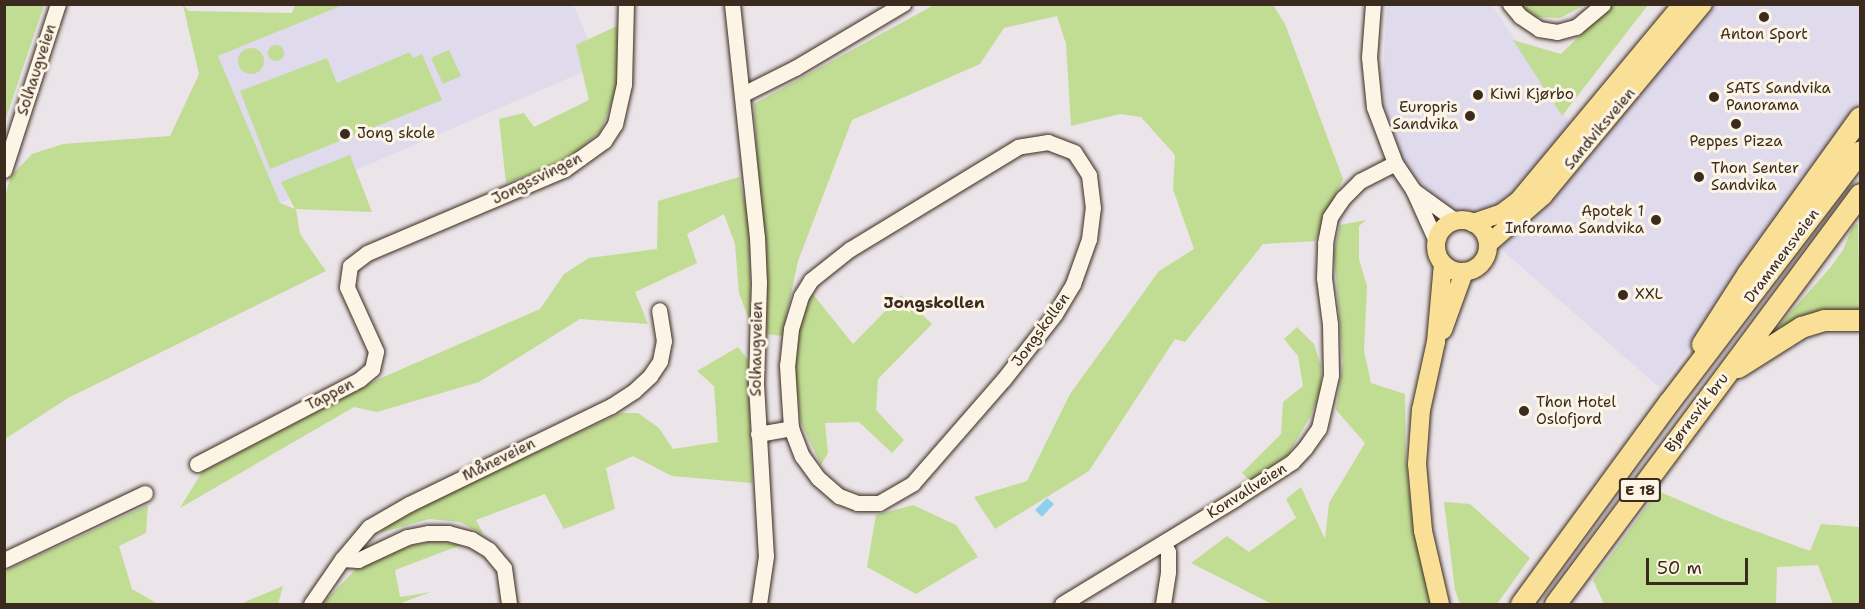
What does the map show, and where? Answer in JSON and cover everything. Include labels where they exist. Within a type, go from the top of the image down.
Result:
[{"type":"highway","name":"E 18","points":[[1699,357],[1741,283],[1860,117]]},
{"type":"highway","name":"Drammensveien","points":[[1699,357],[1860,151]]},
{"type":"highway","name":"Drammensveien","points":[[1762,341],[1860,194]]},
{"type":"highway","name":"E 18","points":[[1762,341],[1810,324],[1839,319],[1860,320]]},
{"type":"highway","name":"Bjørnsvik bru","points":[[1555,604],[1725,375],[1762,341]]},
{"type":"highway","name":"Bjørnsvik bru","points":[[1521,604],[1669,402],[1699,357]]},
{"type":"main road","name":"Sandviksveien","points":[[1465,222],[1502,213],[1518,201],[1682,4]]},
{"type":"main road","name":"Sandviksveien","points":[[1488,244],[1543,196],[1703,4]]},
{"type":"main road","points":[[1465,222],[1484,231],[1488,244],[1482,263],[1464,272],[1452,270],[1443,264],[1437,253],[1437,241],[1443,228],[1465,222]]},
{"type":"main road","points":[[1440,604],[1423,531],[1417,479],[1421,410],[1436,342],[1443,264]]},
{"type":"main road","points":[[1436,342],[1446,323],[1464,272]]},
{"type":"street","name":"Solhaugveien","points":[[4,170],[58,4]]},
{"type":"street","name":"Jongssvingen","points":[[347,276],[350,266],[367,253],[565,169],[604,141],[615,124],[624,84],[626,4]]},
{"type":"street","name":"Solhaugveien","points":[[732,4],[757,237],[758,434],[765,545],[759,604]]},
{"type":"street","points":[[743,94],[795,68],[903,4]]},
{"type":"street","points":[[1373,4],[1371,92],[1395,163],[1413,190],[1437,241]]},
{"type":"street","points":[[1510,4],[1520,16],[1539,28],[1557,32],[1576,27],[1603,4]]},
{"type":"street","name":"Jongskollen","points":[[1048,142],[1074,152],[1089,175],[1093,208],[1089,239],[1073,284],[1055,315],[921,475],[896,495],[879,503],[857,503],[848,500],[839,496],[818,478],[802,456],[791,428],[787,365],[791,328],[801,296],[811,280],[860,243],[1018,147],[1048,142]]},
{"type":"street","name":"Konvallveien","points":[[1062,604],[1292,462],[1319,428],[1331,375],[1330,324],[1324,278],[1325,243],[1330,217],[1343,198],[1360,181],[1395,163]]},
{"type":"street","points":[[1413,190],[1465,222]]},
{"type":"street","name":"Tappen","points":[[197,464],[360,379],[372,369],[376,351],[347,287],[347,276]]},
{"type":"street","name":"Måneveien","points":[[311,604],[358,536],[388,514],[611,406],[634,391],[650,376],[660,361],[664,341],[659,310]]},
{"type":"street","points":[[758,434],[791,428]]},
{"type":"street","points":[[4,560],[145,493]]},
{"type":"street","points":[[342,559],[358,560],[407,537],[428,533],[448,533],[471,539],[489,550],[504,568],[509,604]]},
{"type":"street","points":[[1163,604],[1168,572],[1168,552],[1164,543]]},
{"type":"shaded area","name":"Jong skole","points":[[573,4],[599,65],[280,203],[218,56],[343,5]]},
{"type":"shaded area","points":[[1387,5],[1492,5],[1589,151],[1711,5],[1860,5],[1860,115],[1660,388],[1495,244],[1445,207],[1408,170],[1390,135],[1385,108],[1383,73]]},
{"type":"green space","points":[[4,5],[44,5],[5,121]]},
{"type":"green space","points":[[183,5],[189,11],[292,13],[295,5],[343,5],[218,56],[280,203],[295,209],[281,182],[350,155],[372,212],[296,209],[300,234],[326,271],[68,398],[5,439],[4,200],[11,176],[32,154],[63,144],[170,136],[199,74]]},
{"type":"green space","points":[[934,5],[1273,5],[1285,24],[1343,179],[1315,241],[1263,244],[1185,342],[1175,339],[1089,471],[995,529],[974,497],[1027,481],[1070,394],[1159,271],[1194,249],[1173,189],[1175,155],[1141,117],[1120,114],[1071,126],[1066,44],[1057,16],[1004,28],[980,64],[852,120],[798,261],[782,336],[767,334],[754,104]]},
{"type":"green space","points":[[1520,5],[1585,5],[1560,18],[1535,17]]},
{"type":"green space","points":[[1611,5],[1648,5],[1562,116],[1513,40],[1561,54]]},
{"type":"green space","points":[[617,26],[619,82],[601,131],[564,162],[506,183],[499,119],[524,113],[534,127],[589,100],[576,45]]},
{"type":"green space","points":[[276,45],[282,47],[284,53],[282,59],[276,61],[270,59],[268,53],[270,47]]},
{"type":"green space","points":[[251,48],[260,52],[264,61],[260,70],[251,74],[242,70],[238,61],[242,52]]},
{"type":"green space","points":[[449,50],[461,76],[443,84],[431,58]]},
{"type":"green space","points":[[410,52],[413,58],[422,54],[442,100],[270,169],[240,91],[327,58],[337,83]]},
{"type":"green space","points":[[739,177],[749,221],[751,325],[739,293],[735,244],[724,214],[687,234],[697,263],[635,292],[648,324],[580,319],[479,382],[377,412],[354,407],[180,508],[202,472],[379,379],[540,309],[564,274],[589,258],[657,249],[658,201]]},
{"type":"green space","points":[[1366,220],[1359,226],[1359,259],[1367,286],[1364,351],[1371,383],[1405,394],[1406,458],[1411,508],[1430,604],[1272,604],[1191,563],[1227,536],[1249,552],[1296,518],[1286,499],[1301,487],[1325,539],[1329,503],[1365,443],[1336,410],[1343,362],[1334,253],[1340,225]]},
{"type":"green space","points":[[1858,223],[1860,312],[1781,327],[1780,324],[1830,268],[1843,250],[1852,228]]},
{"type":"green space","points":[[812,293],[853,344],[901,295],[932,324],[878,379],[876,410],[904,440],[892,453],[859,422],[825,423],[828,453],[821,465],[801,423],[794,363],[799,329]]},
{"type":"green space","points":[[1297,327],[1314,344],[1321,366],[1321,388],[1310,417],[1288,455],[1250,481],[1242,473],[1281,434],[1283,402],[1303,386],[1298,356],[1284,339]]},
{"type":"green space","points":[[738,347],[748,360],[752,483],[672,476],[633,456],[606,468],[615,509],[564,529],[545,494],[476,520],[484,535],[460,522],[429,519],[380,533],[396,517],[621,413],[638,413],[659,428],[673,449],[718,442],[714,386],[697,371]]},
{"type":"green space","points":[[1658,491],[1723,519],[1810,551],[1821,524],[1860,527],[1860,604],[1833,604],[1818,565],[1777,567],[1776,604],[1604,604],[1593,580]]},
{"type":"green space","points":[[1444,502],[1470,504],[1530,558],[1497,604],[1460,604],[1455,590]]},
{"type":"green space","points":[[148,505],[146,533],[119,546],[132,589],[158,604],[5,604],[5,571]]},
{"type":"green space","points":[[913,505],[956,525],[978,557],[916,594],[867,567],[876,515]]},
{"type":"green space","points":[[433,541],[461,545],[395,570],[400,597],[431,592],[398,604],[322,604],[355,570],[399,549]]},
{"type":"green space","points":[[283,586],[278,604],[240,604]]},
{"type":"water","points":[[1047,498],[1054,504],[1042,517],[1035,510]]},
{"type":"place","name":"Anton Sport","points":[[1764,17]]},
{"type":"place","name":"Kiwi Kjørbo","points":[[1478,95]]},
{"type":"place","name":"SATS Sandvika Panorama","points":[[1714,97]]},
{"type":"place","name":"Europris Sandvika","points":[[1470,116]]},
{"type":"place","name":"Peppes Pizza","points":[[1736,124]]},
{"type":"place","name":"Jong skole","points":[[345,134]]},
{"type":"place","name":"Thon Senter Sandvika","points":[[1699,177]]},
{"type":"place","name":"Apotek 1 Inforama Sandvika","points":[[1656,220]]},
{"type":"place","name":"XXL","points":[[1623,295]]},
{"type":"place","name":"Thon Hotel Oslofjord","points":[[1524,411]]},
{"type":"district","name":"Jongskollen","points":[[934,303]]}]
